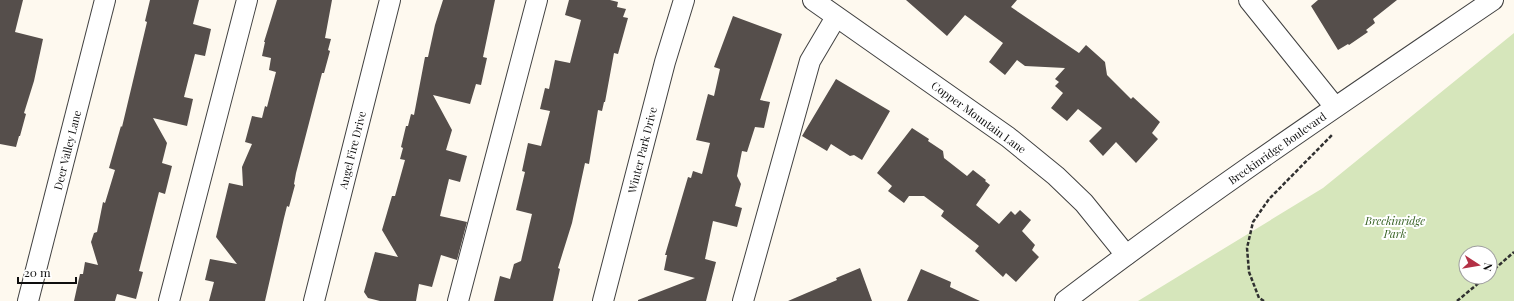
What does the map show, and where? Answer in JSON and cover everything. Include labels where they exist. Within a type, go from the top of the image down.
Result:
[{"type":"street","name":"Deer Valley Lane","points":[[28,301],[105,0]]},
{"type":"street","points":[[169,301],[247,0]]},
{"type":"street","name":"Angel Fire Drive","points":[[314,301],[390,0]]},
{"type":"street","points":[[458,301],[537,0]]},
{"type":"street","name":"Winter Park Drive","points":[[603,301],[665,62],[684,0]]},
{"type":"street","name":"Copper Mountain Lane","points":[[813,0],[837,10],[1026,151],[1056,176],[1084,203],[1126,255]]},
{"type":"street","points":[[1249,0],[1335,107]]},
{"type":"street","name":"Breckinridge Boulevard","points":[[1065,301],[1126,255],[1335,107],[1493,0]]},
{"type":"street","points":[[743,301],[810,61],[837,10]]},
{"type":"path","points":[[1264,301],[1259,298],[1249,272],[1247,248],[1252,222],[1269,199],[1334,134]]},
{"type":"path","points":[[1498,266],[1514,252]]},
{"type":"path","points":[[1457,301],[1476,285]]},
{"type":"green space","name":"Breckinridge Park","points":[[1514,33],[1514,301],[1138,301],[1323,188]]},
{"type":"building","points":[[0,0],[23,0],[15,32],[43,39],[34,81],[24,113],[26,114],[16,147],[0,144]]},
{"type":"building","points":[[150,0],[199,0],[193,24],[211,29],[205,56],[195,54],[184,97],[193,99],[187,126],[153,118],[167,143],[162,163],[172,166],[165,194],[159,192],[139,271],[143,272],[136,299],[117,294],[115,301],[74,301],[80,274],[83,274],[85,262],[98,265],[91,242],[94,233],[97,232],[103,202],[105,203],[115,170],[109,168],[121,126],[122,127],[147,22],[145,21]]},
{"type":"building","points":[[277,0],[332,0],[325,38],[331,39],[328,50],[330,51],[324,73],[322,73],[296,173],[295,185],[289,207],[287,206],[265,301],[209,301],[214,282],[205,280],[210,259],[237,264],[216,237],[229,183],[243,186],[242,167],[252,144],[245,142],[252,116],[262,118],[265,106],[267,107],[276,72],[269,70],[271,58],[262,56],[264,42]]},
{"type":"building","points":[[443,0],[495,0],[483,57],[487,58],[481,85],[476,84],[470,104],[433,95],[452,130],[446,150],[467,156],[460,182],[449,179],[440,216],[467,222],[457,260],[441,255],[432,287],[419,284],[416,301],[380,301],[368,298],[364,292],[375,252],[398,257],[382,230],[392,196],[395,196],[405,160],[400,159],[403,148],[401,147],[406,126],[408,126],[411,114],[414,115],[425,57],[428,57],[435,25]]},
{"type":"building","points":[[569,0],[610,0],[618,2],[617,7],[626,9],[623,17],[628,18],[618,54],[614,53],[605,102],[602,111],[598,110],[589,164],[585,163],[572,223],[558,268],[560,269],[553,301],[494,301],[500,276],[510,279],[514,264],[521,261],[532,214],[516,210],[525,172],[522,171],[528,143],[541,146],[550,111],[540,109],[545,88],[549,89],[555,60],[570,63],[581,20],[565,15]]},
{"type":"building","points":[[906,0],[1017,0],[1011,7],[1079,53],[1086,45],[1105,62],[1107,75],[1131,99],[1133,97],[1160,122],[1152,133],[1158,139],[1136,163],[1116,142],[1103,156],[1089,141],[1102,128],[1078,109],[1067,121],[1051,108],[1063,93],[1055,86],[1059,82],[1055,79],[1065,68],[1025,66],[1017,60],[1005,75],[989,62],[1003,43],[965,15],[947,36]]},
{"type":"building","points":[[1318,0],[1397,0],[1373,19],[1375,23],[1366,30],[1368,32],[1349,45],[1348,44],[1338,50],[1311,6]]},
{"type":"building","points":[[733,16],[782,34],[760,100],[770,102],[764,128],[755,127],[747,152],[742,151],[737,176],[741,184],[735,206],[742,208],[737,227],[713,221],[705,259],[716,262],[706,301],[638,301],[695,278],[664,270],[667,255],[665,255],[688,177],[691,178],[693,171],[702,174],[710,143],[696,140],[708,94],[714,96],[720,69],[714,67]]},
{"type":"building","points":[[836,79],[890,111],[862,160],[854,155],[850,156],[831,144],[827,151],[802,136]]},
{"type":"building","points":[[912,128],[929,139],[928,141],[943,151],[944,158],[967,176],[973,170],[986,180],[985,181],[990,185],[976,205],[999,224],[1011,211],[1015,215],[1020,210],[1031,220],[1022,231],[1035,245],[1032,250],[1039,257],[1016,282],[1006,273],[1003,277],[975,251],[979,246],[941,216],[944,211],[924,196],[909,196],[904,203],[888,191],[892,186],[877,173]]},
{"type":"building","points":[[860,268],[872,301],[788,301],[837,280],[836,278]]},
{"type":"building","points":[[921,269],[951,282],[950,287],[980,301],[907,301]]}]
